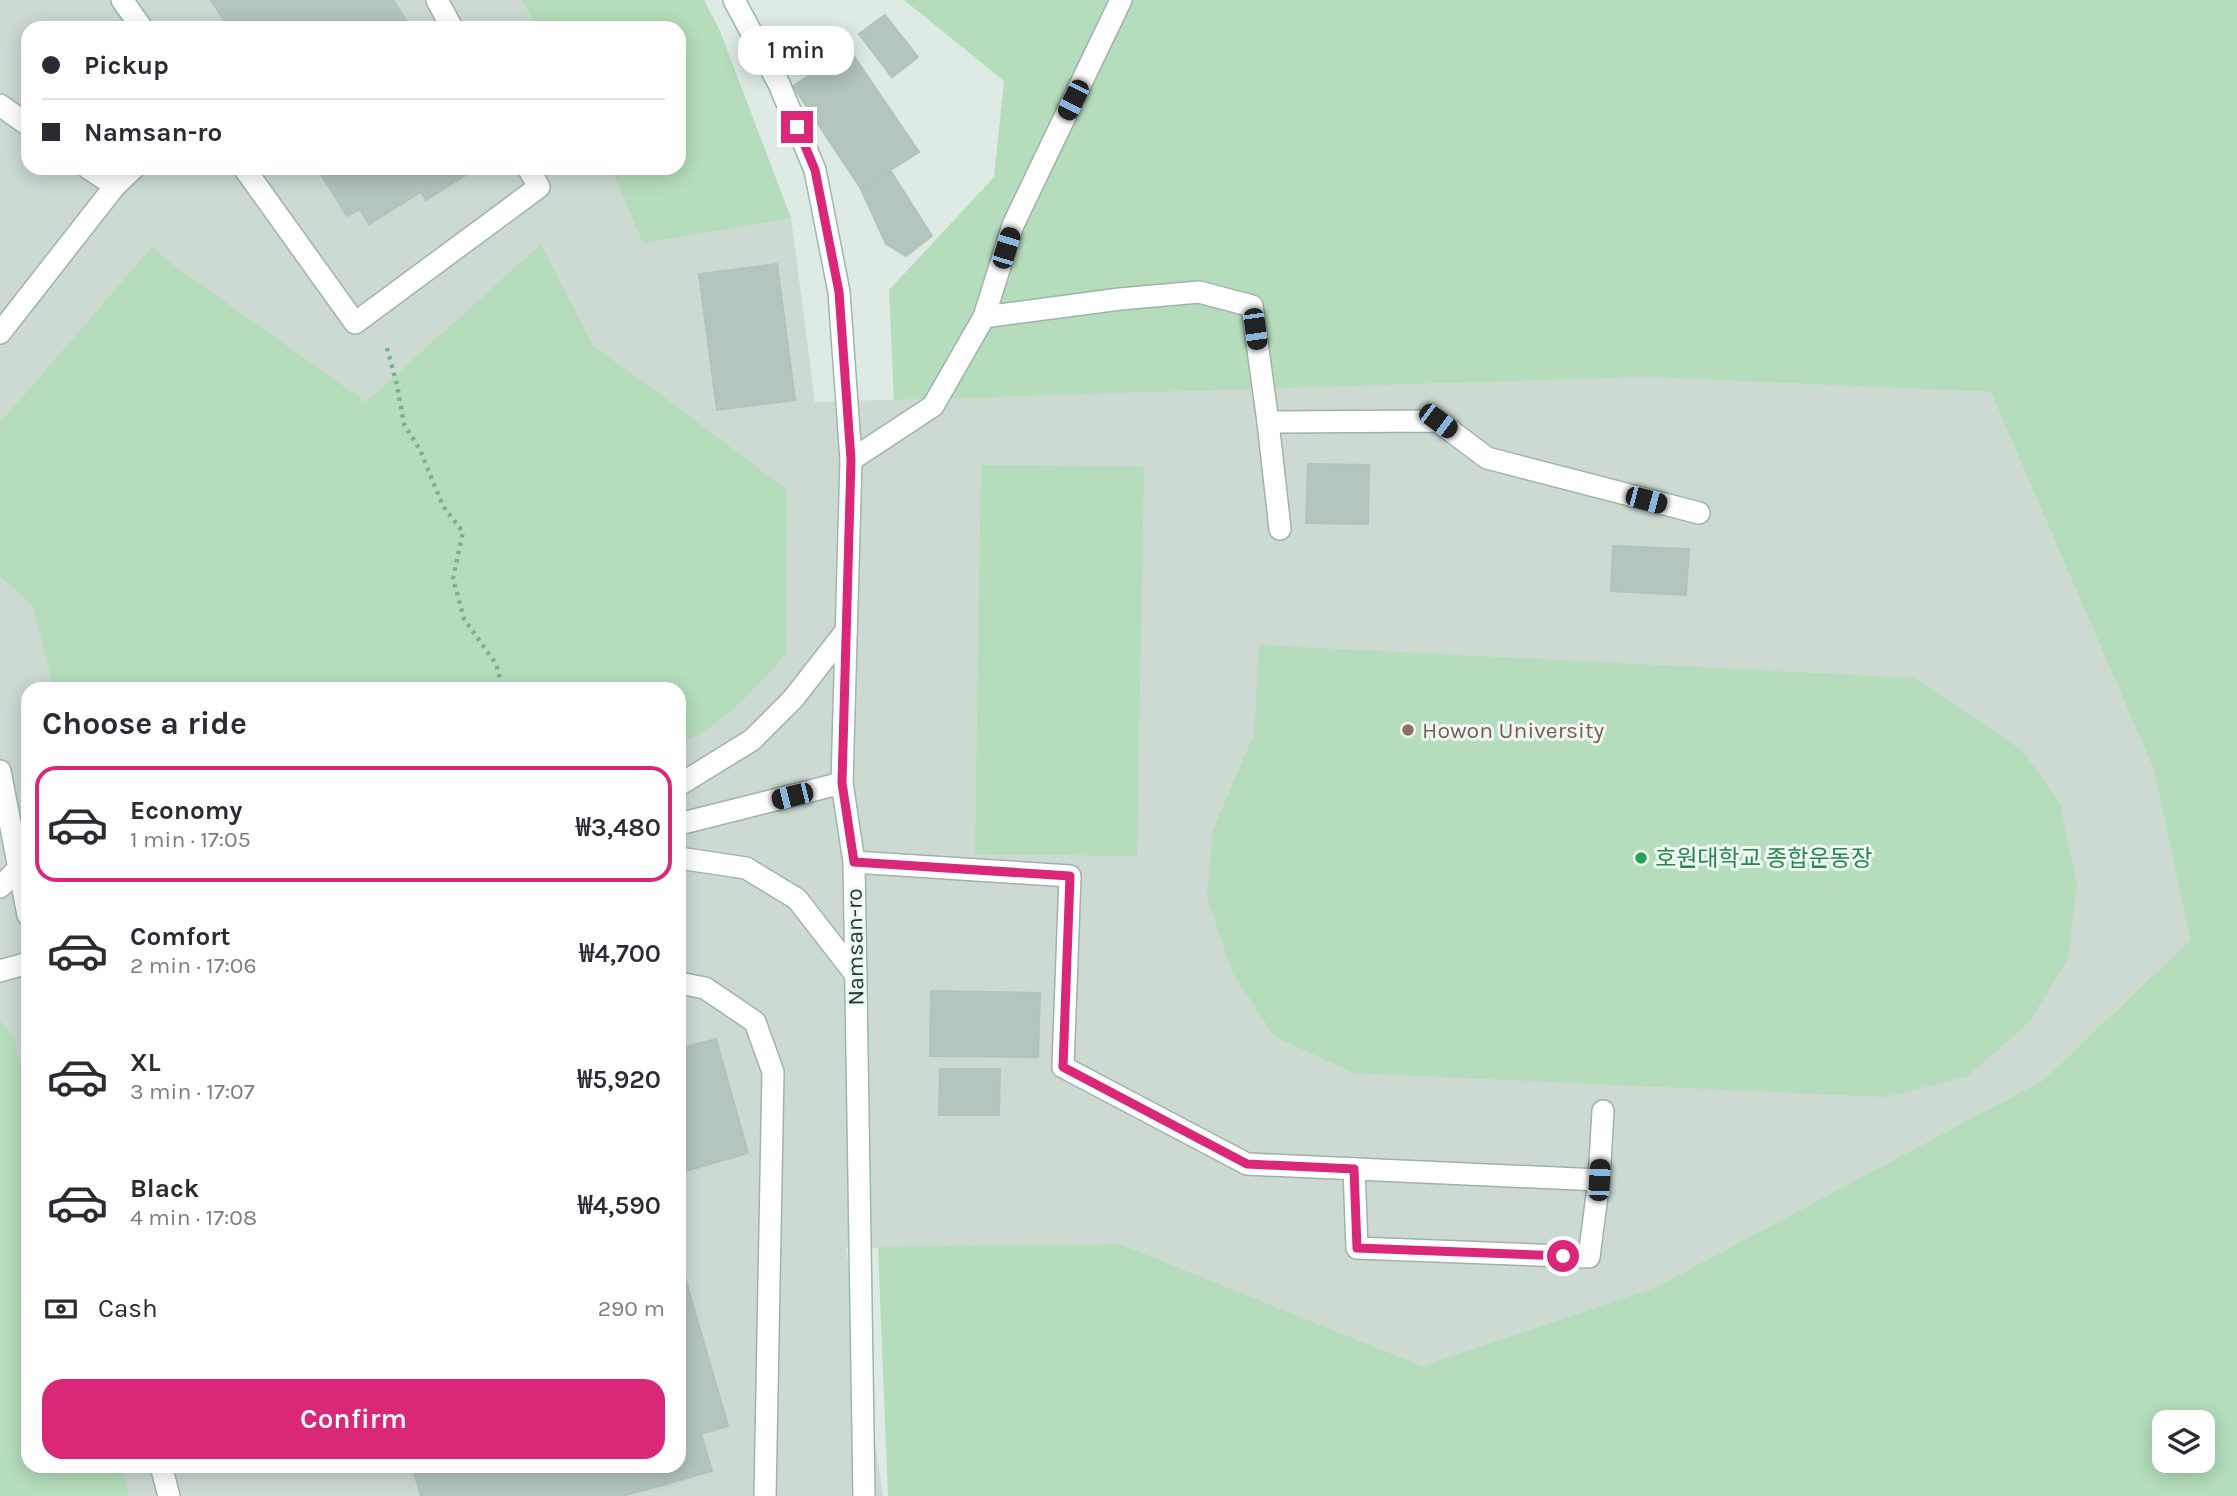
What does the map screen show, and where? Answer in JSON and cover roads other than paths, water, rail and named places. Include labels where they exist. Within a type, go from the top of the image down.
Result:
[{"type":"street","points":[[122,0],[137,21]]},
{"type":"street","points":[[436,0],[448,21]]},
{"type":"street","name":"Namsan-ro","points":[[734,0],[779,84],[815,170],[839,292],[851,460],[842,783],[854,862],[864,1496]]},
{"type":"street","points":[[851,460],[933,407],[984,317],[1013,225],[1121,0]]},
{"type":"street","points":[[0,105],[21,120]]},
{"type":"street","points":[[98,175],[115,186]]},
{"type":"street","points":[[0,333],[115,186],[127,175]]},
{"type":"street","points":[[249,175],[355,323],[538,187],[532,175]]},
{"type":"street","points":[[984,317],[1120,299],[1199,292],[1252,306],[1280,529]]},
{"type":"street","points":[[1268,422],[1438,421],[1487,458],[1699,513]]},
{"type":"street","points":[[686,781],[752,740],[793,699],[846,631]]},
{"type":"street","points":[[0,771],[21,878]]},
{"type":"street","points":[[686,822],[842,783]]},
{"type":"street","points":[[686,859],[746,867],[797,899],[856,975]]},
{"type":"street","points":[[854,862],[1070,876],[1063,1067],[1247,1164],[1599,1180]]},
{"type":"street","points":[[0,887],[19,868]]},
{"type":"street","points":[[0,971],[21,965]]},
{"type":"street","points":[[686,984],[705,988],[755,1022],[774,1072],[765,1496]]},
{"type":"street","points":[[1354,1169],[1357,1248],[1589,1257],[1599,1180],[1603,1111]]},
{"type":"street","points":[[163,1473],[169,1496]]},
{"type":"place","name":"Howon University","points":[[1408,730]]},
{"type":"place","name":"호원대학교 종합운동장","points":[[1641,858]]}]
